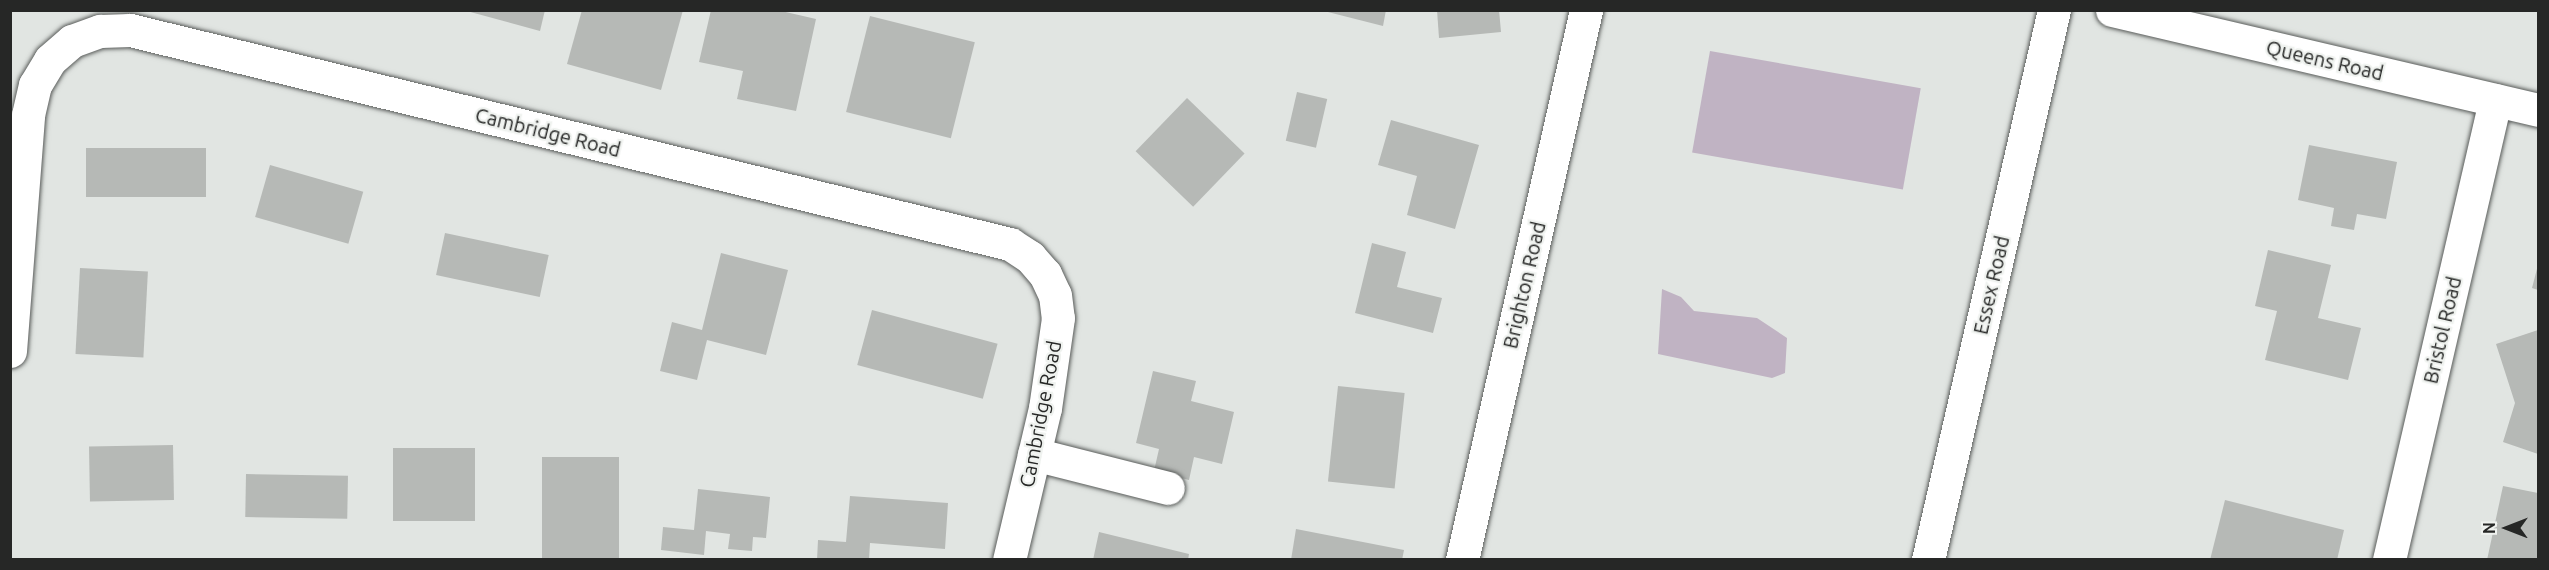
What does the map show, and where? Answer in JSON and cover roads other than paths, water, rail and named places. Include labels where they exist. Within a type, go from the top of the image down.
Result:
[{"type":"street","name":"Brighton Road","points":[[1462,560],[1586,10]]},
{"type":"street","name":"Essex Road","points":[[1928,560],[2054,10]]},
{"type":"street","name":"Queens Road","points":[[2112,10],[2538,110]]},
{"type":"street","name":"Cambridge Road","points":[[10,351],[28,115],[34,86],[50,60],[72,41],[100,31],[130,30],[1010,244],[1030,256],[1045,274],[1055,295],[1058,318],[1046,408],[1009,560]]},
{"type":"street","name":"Bristol Road","points":[[2389,560],[2495,100]]},
{"type":"street","points":[[1034,454],[1168,488]]}]
